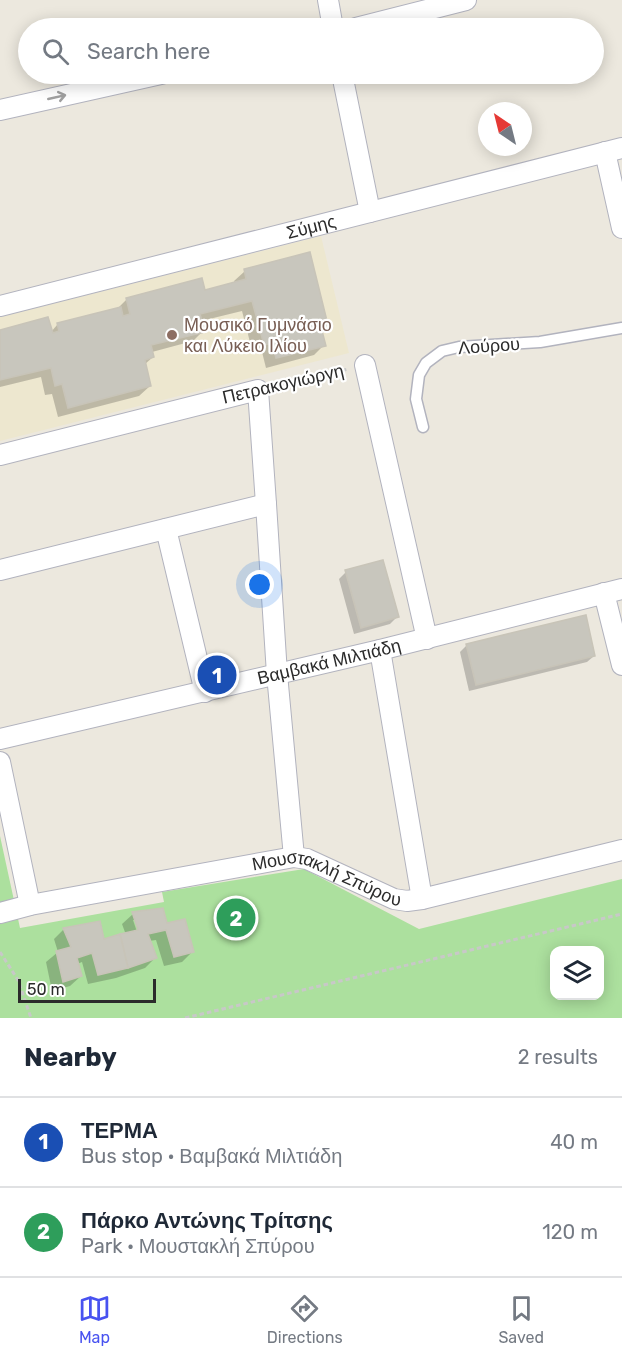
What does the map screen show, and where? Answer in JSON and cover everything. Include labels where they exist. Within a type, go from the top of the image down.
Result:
[{"type":"street","points":[[328,0],[331,18]]},
{"type":"street","points":[[395,18],[466,0]]},
{"type":"street","points":[[0,110],[116,84]]},
{"type":"street","points":[[344,84],[370,212]]},
{"type":"street","points":[[613,150],[622,228]]},
{"type":"street","name":"Σύμης","points":[[0,306],[613,150]]},
{"type":"street","name":"Πετρακογιώργη","points":[[365,365],[427,639]]},
{"type":"street","points":[[258,390],[277,674],[294,857]]},
{"type":"street","name":"Πετρακογιώργη","points":[[0,455],[258,390]]},
{"type":"street","points":[[0,570],[266,504]]},
{"type":"street","points":[[166,529],[205,692]]},
{"type":"street","points":[[613,591],[622,664]]},
{"type":"street","name":"Βαμβακά Μιλτιάδη","points":[[0,740],[427,639],[613,591]]},
{"type":"street","points":[[380,650],[423,899]]},
{"type":"street","points":[[0,762],[30,905]]},
{"type":"street","name":"Μουστακλή Σπύρου","points":[[0,913],[30,905],[294,857],[307,859],[394,899],[407,901],[622,850]]},
{"type":"lane","name":"Λούρου","points":[[423,427],[416,399],[419,375],[426,363],[442,351],[459,347],[540,342],[622,328]]},
{"type":"path","name":"Πετρακογιώργη","points":[[258,390],[365,365]]},
{"type":"path","points":[[186,1018],[622,914]]},
{"type":"path","points":[[0,952],[18,980],[31,1018]]},
{"type":"shaded area","name":"Μουσικό Γυμνάσιο και Λύκειο Ιλίου","points":[[321,236],[349,353],[0,441],[0,317]]},
{"type":"green space","points":[[0,836],[20,928],[164,902],[162,892],[304,869],[419,929],[622,879],[622,1018],[0,1018]]},
{"type":"building","points":[[310,252],[328,325],[321,327],[326,346],[276,358],[272,343],[264,345],[252,301],[200,314],[205,332],[151,345],[154,357],[145,360],[151,386],[68,408],[62,384],[55,386],[51,368],[0,380],[0,330],[48,317],[53,333],[59,331],[57,323],[121,307],[123,316],[130,314],[126,298],[202,278],[205,290],[246,279],[244,269]]},
{"type":"building","points":[[383,560],[399,617],[361,628],[345,570]]},
{"type":"building","points":[[586,615],[595,656],[476,685],[466,644]]},
{"type":"building","points":[[163,908],[167,923],[185,919],[194,952],[174,957],[166,930],[148,934],[157,958],[128,968],[120,934],[138,930],[132,912]]},
{"type":"building","points":[[100,921],[104,939],[120,934],[128,968],[98,975],[92,953],[77,958],[82,976],[63,982],[56,951],[71,947],[63,928]]},
{"type":"place","name":"Μουσικό Γυμνάσιο και Λύκειο Ιλίου","points":[[172,335]]},
{"type":"place","name":"ΤΕΡΜΑ","points":[[217,675]]},
{"type":"place","name":"Πάρκο Αντώνης Τρίτσης","points":[[236,918]]}]
